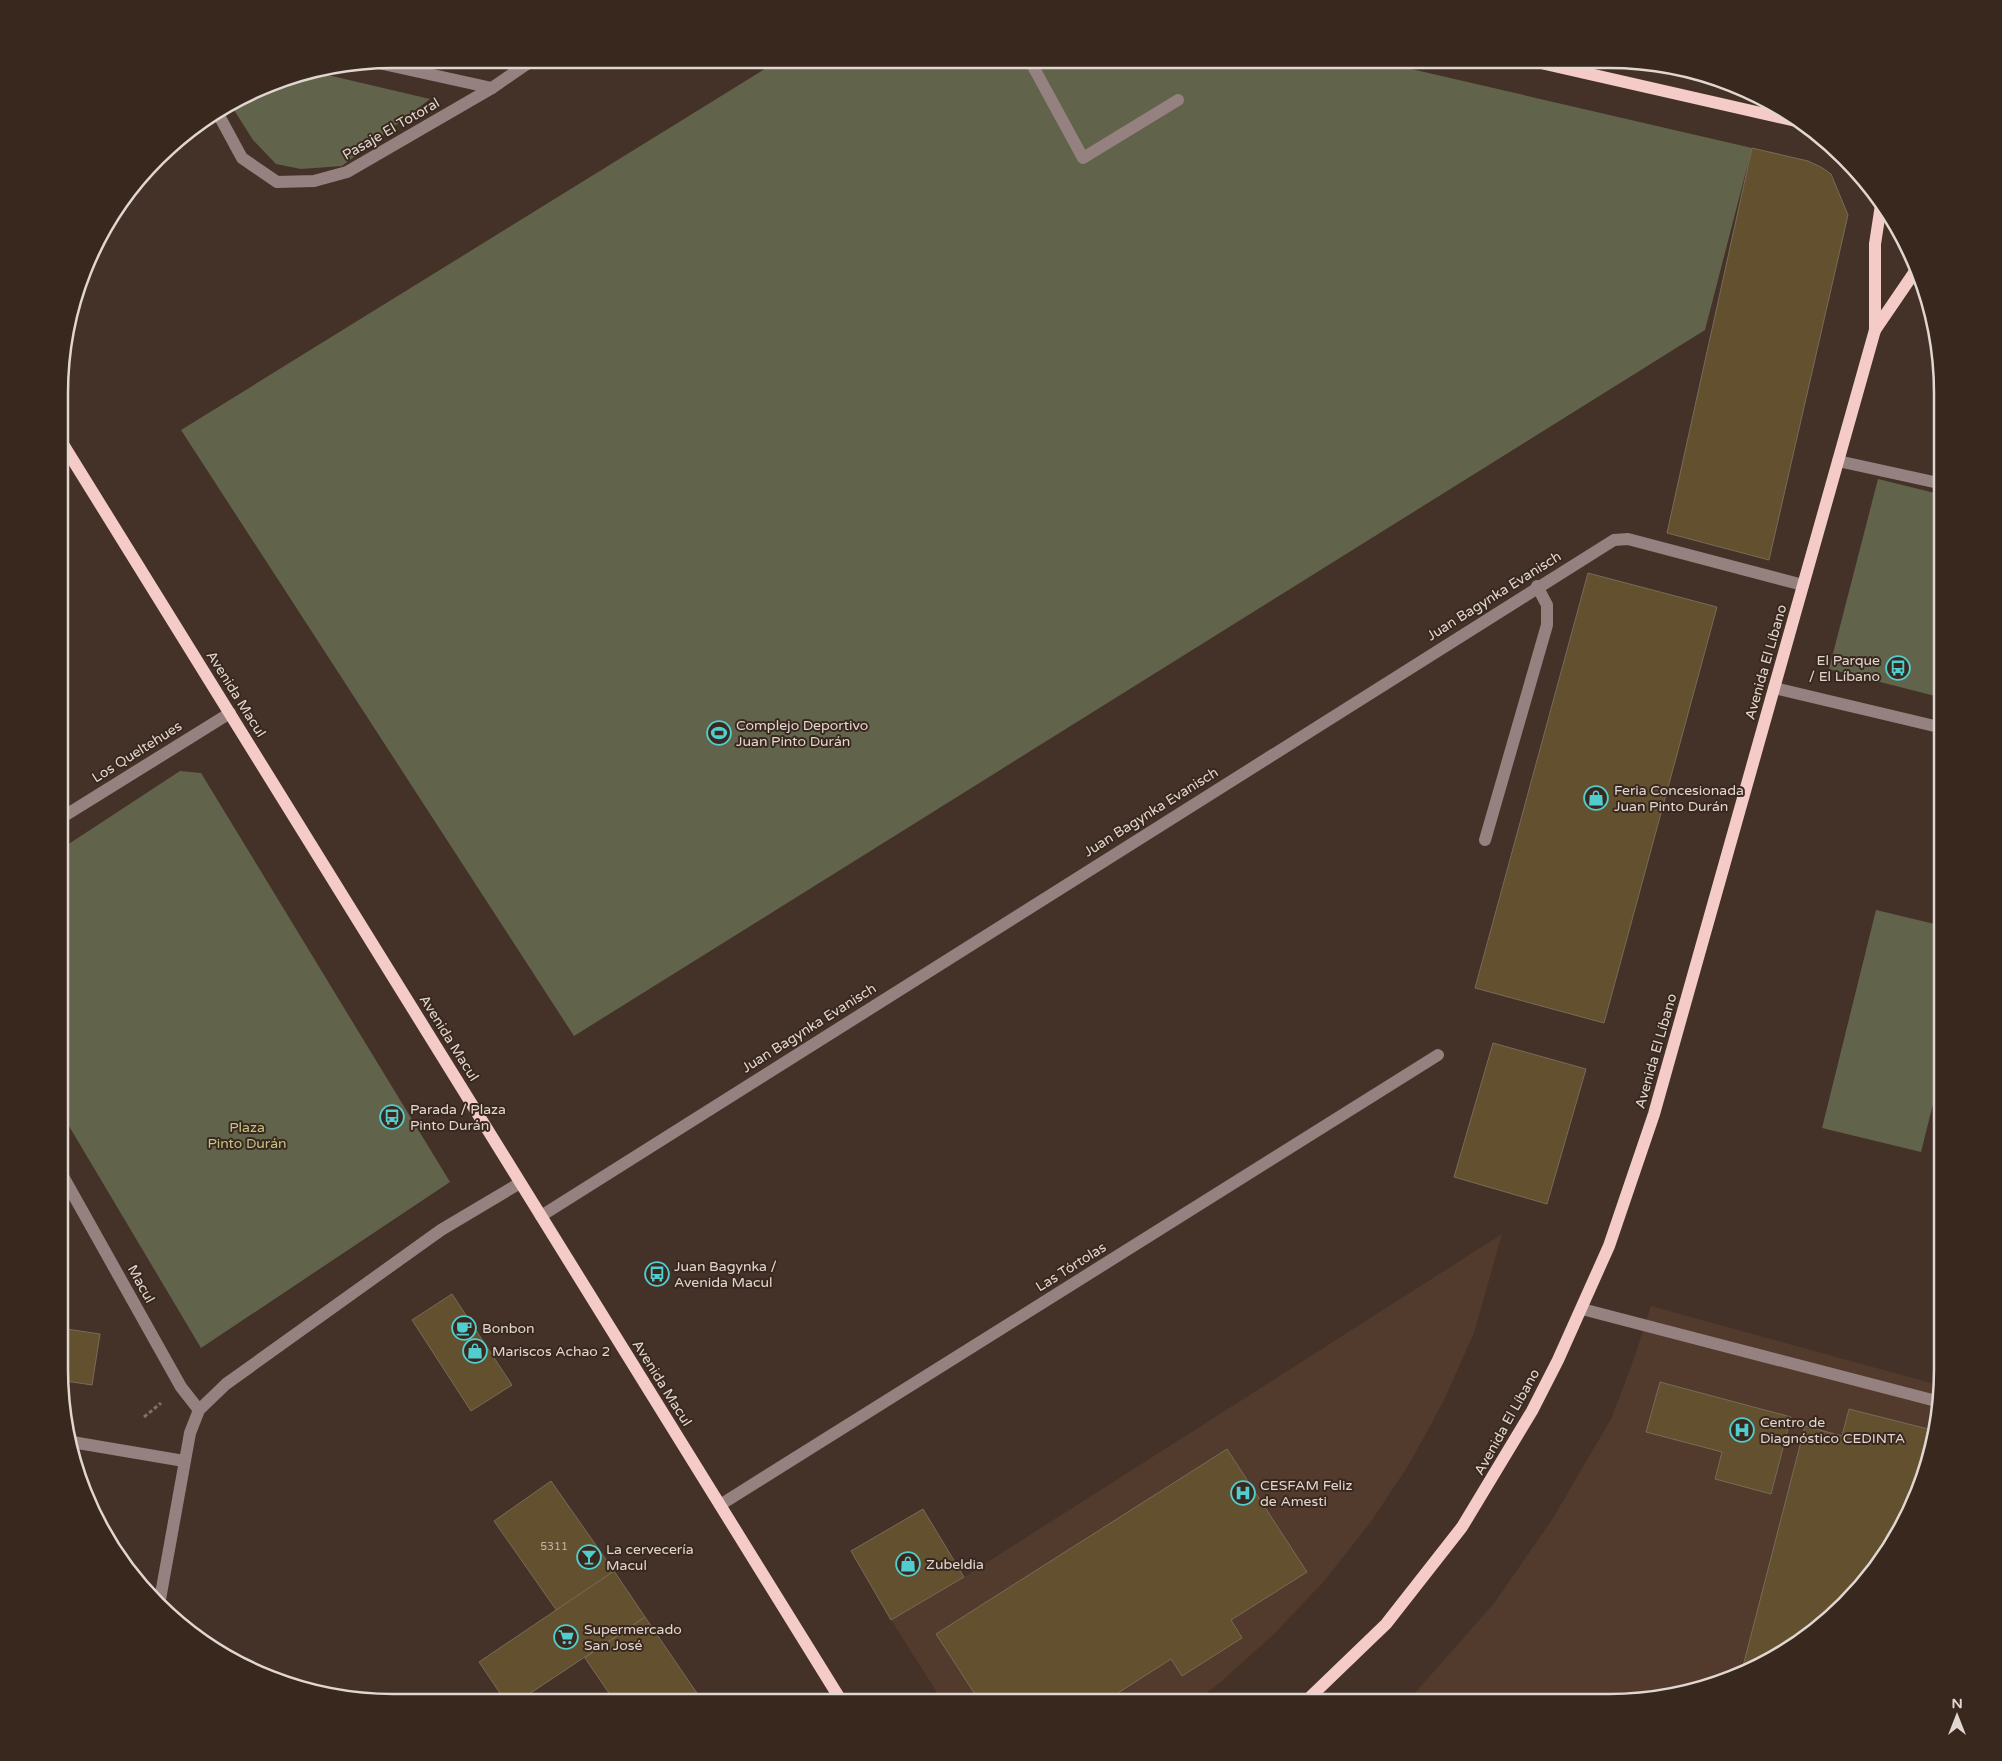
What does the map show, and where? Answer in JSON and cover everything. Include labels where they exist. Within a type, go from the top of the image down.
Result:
[{"type":"main road","points":[[1564,68],[1784,118]]},
{"type":"main road","name":"Avenida El Líbano","points":[[1313,1694],[1386,1624],[1462,1527],[1532,1411],[1582,1309],[1633,1180],[1654,1114],[1875,330],[1875,244],[1879,211]]},
{"type":"main road","name":"Avenida El Líbano","points":[[1875,330],[1912,275]]},
{"type":"main road","name":"Avenida Macul","points":[[68,451],[837,1694]]},
{"type":"street","points":[[401,68],[492,88]]},
{"type":"street","name":"Pasaje El Totoral","points":[[220,117],[242,158],[277,182],[314,182],[347,172],[492,88],[521,68]]},
{"type":"street","points":[[1034,68],[1083,158],[1178,100]]},
{"type":"street","points":[[1838,461],[1934,482]]},
{"type":"street","name":"Juan Bagynka Evanisch","points":[[541,1216],[1538,586],[1614,540],[1628,539],[1803,585]]},
{"type":"street","points":[[1485,840],[1547,625],[1547,605],[1538,586]]},
{"type":"street","points":[[1774,688],[1934,726]]},
{"type":"street","name":"Los Queltehues","points":[[68,814],[230,712]]},
{"type":"street","name":"Las Tórtolas","points":[[720,1505],[1438,1056]]},
{"type":"street","points":[[161,1596],[184,1461],[190,1433],[199,1410],[226,1384],[441,1230],[520,1183]]},
{"type":"street","name":"Macul","points":[[68,1185],[181,1387],[199,1410]]},
{"type":"street","points":[[1582,1309],[1933,1400]]},
{"type":"street","points":[[77,1443],[184,1461]]},
{"type":"shaded area","name":"CESFAM Feliz de Amesti","points":[[1502,1234],[1474,1333],[1444,1400],[1410,1463],[1370,1523],[1325,1580],[1275,1633],[1205,1694],[938,1694],[891,1620],[964,1577]]},
{"type":"shaded area","points":[[1651,1306],[1934,1384],[1928,1432],[1917,1473],[1901,1512],[1880,1549],[1854,1583],[1824,1613],[1772,1650],[1734,1669],[1714,1676],[1673,1687],[1631,1693],[1414,1694],[1495,1602],[1553,1518],[1611,1419]]},
{"type":"green space","name":"Complejo Deportivo Juan Pinto Durán","points":[[766,68],[1407,68],[1752,148],[1705,330],[574,1036],[181,430]]},
{"type":"green space","points":[[326,75],[430,99],[342,166],[301,169],[276,164],[253,140],[234,109],[268,92]]},
{"type":"green space","points":[[1878,479],[1934,493],[1934,696],[1829,669]]},
{"type":"green space","name":"Plaza Pinto Durán","points":[[180,771],[201,773],[450,1182],[201,1348],[68,1124],[68,844]]},
{"type":"green space","points":[[1876,910],[1934,924],[1934,1100],[1921,1152],[1822,1128]]},
{"type":"building","points":[[1752,148],[1808,161],[1821,167],[1831,174],[1848,215],[1769,560],[1667,533]]},
{"type":"building","name":"Feria Concesionada Juan Pinto Durán","points":[[1588,573],[1717,607],[1604,1023],[1475,988]]},
{"type":"building","points":[[1493,1043],[1586,1069],[1547,1204],[1454,1177]]},
{"type":"building","points":[[452,1294],[512,1385],[471,1411],[412,1320]]},
{"type":"building","points":[[68,1329],[100,1334],[92,1385],[68,1381]]},
{"type":"building","points":[[1660,1382],[1791,1417],[1771,1494],[1715,1479],[1722,1452],[1646,1432]]},
{"type":"building","points":[[1849,1409],[1928,1429],[1916,1477],[1901,1512],[1880,1549],[1854,1583],[1824,1613],[1790,1639],[1743,1665],[1805,1426],[1842,1436]]},
{"type":"building","points":[[1227,1449],[1307,1572],[1231,1620],[1242,1638],[1182,1676],[1171,1659],[1116,1694],[975,1694],[936,1634]]},
{"type":"building","points":[[551,1481],[614,1571],[557,1611],[494,1521]]},
{"type":"building","name":"Zubeldia","points":[[923,1509],[964,1577],[891,1620],[851,1551]]},
{"type":"building","name":"Supermercado San José","points":[[614,1571],[645,1617],[529,1694],[501,1694],[479,1662]]},
{"type":"building","points":[[645,1617],[698,1694],[610,1694],[585,1658]]},
{"type":"place","name":"El Parque / El Líbano","points":[[1898,668]]},
{"type":"place","name":"Complejo Deportivo Juan Pinto Durán","points":[[719,733]]},
{"type":"place","name":"Feria Concesionada Juan Pinto Durán","points":[[1596,798]]},
{"type":"place","name":"Parada / Plaza Pinto Durán","points":[[392,1117]]},
{"type":"place","name":"Juan Bagynka / Avenida Macul","points":[[657,1274]]},
{"type":"place","name":"Bonbon","points":[[464,1328]]},
{"type":"place","name":"Mariscos Achao 2","points":[[475,1351]]},
{"type":"place","name":"Centro de Diagnóstico CEDINTA","points":[[1742,1430]]},
{"type":"place","name":"CESFAM Feliz de Amesti","points":[[1243,1493]]},
{"type":"place","name":"La cervecería Macul","points":[[589,1557]]},
{"type":"place","name":"Zubeldia","points":[[908,1564]]},
{"type":"place","name":"Supermercado San José","points":[[566,1637]]}]
